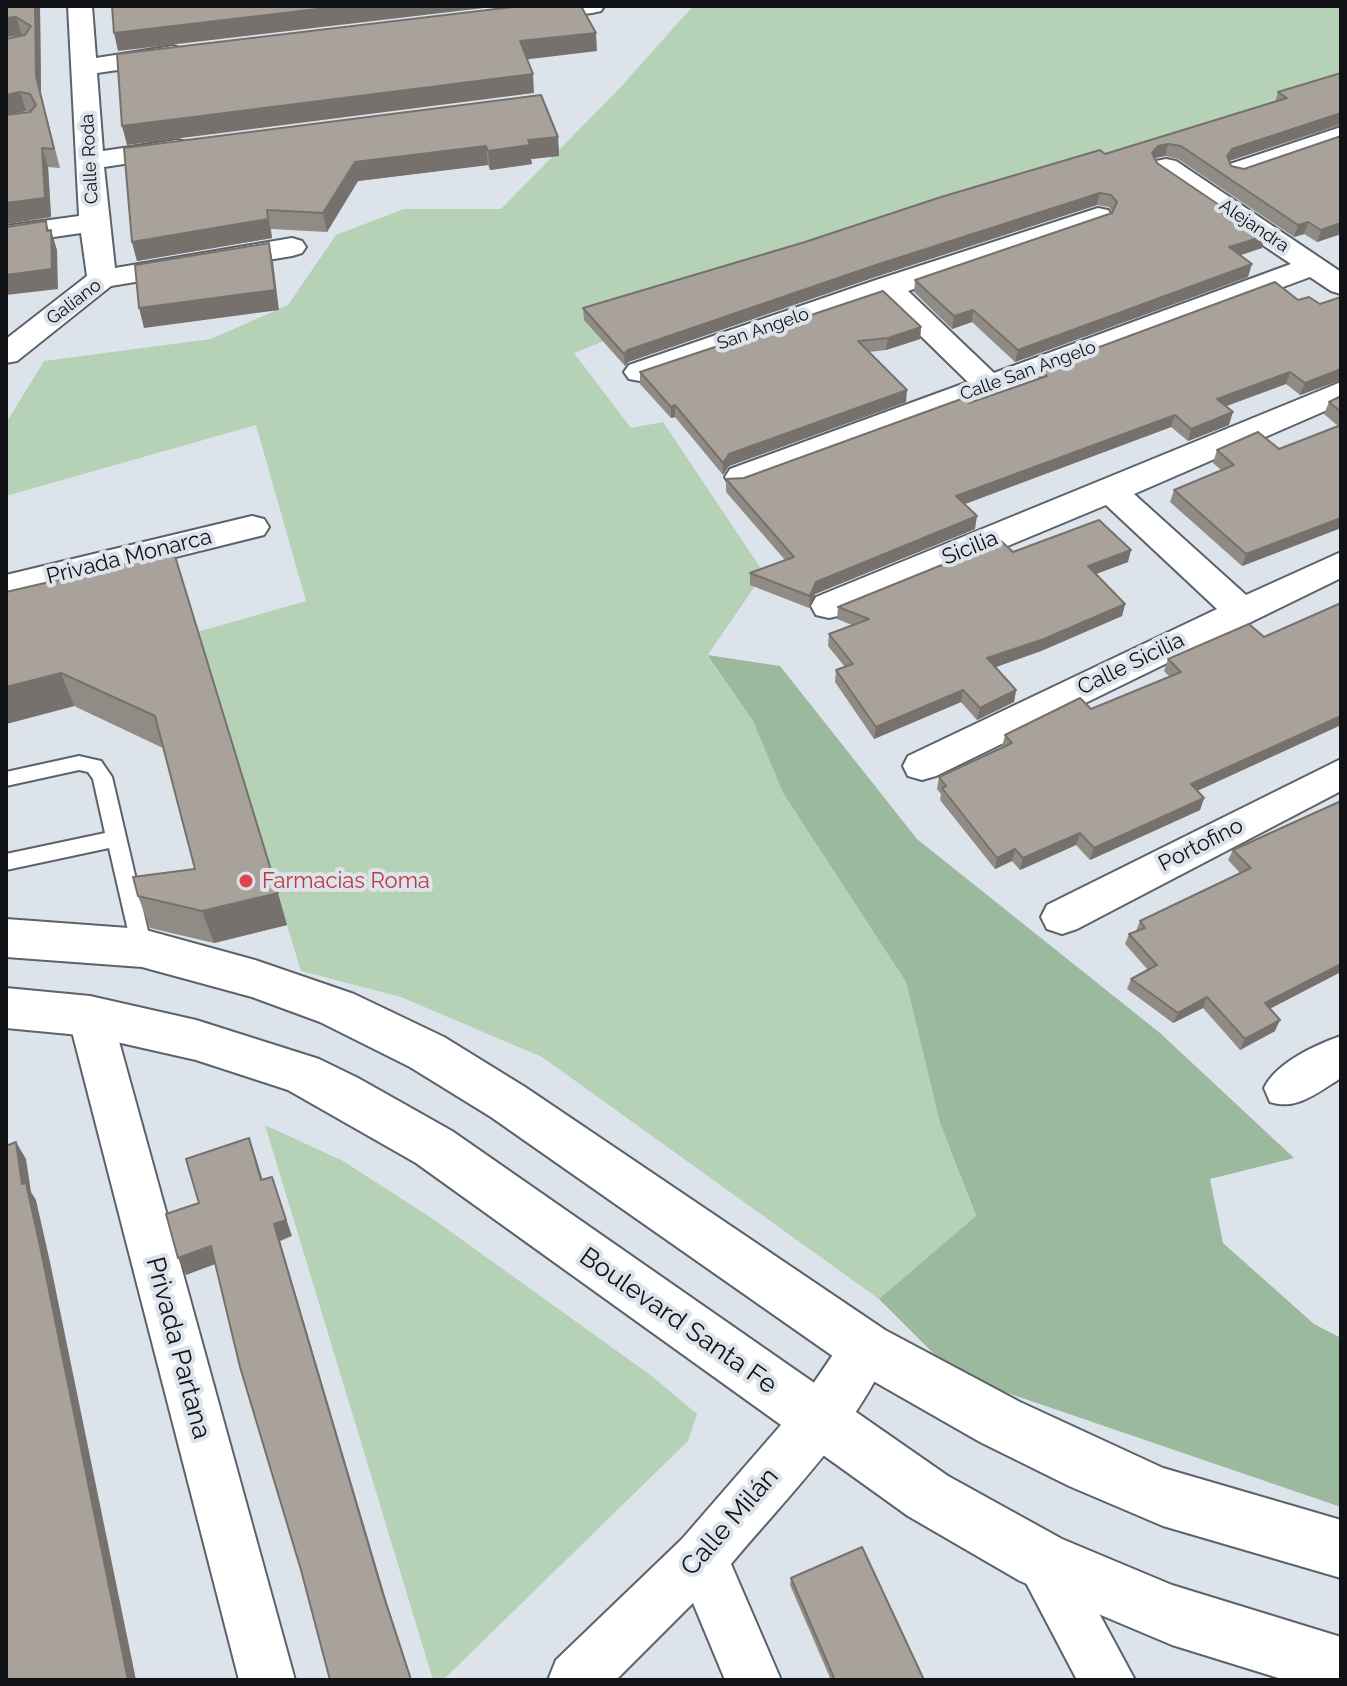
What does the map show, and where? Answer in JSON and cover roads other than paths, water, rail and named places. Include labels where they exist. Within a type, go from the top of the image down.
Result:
[{"type":"main road","points":[[6,938],[142,948],[255,979],[337,1008],[427,1052],[508,1102],[866,1348],[1000,1422],[1101,1471],[1177,1501],[1341,1549]]},
{"type":"main road","name":"Boulevard Santa Fe","points":[[6,1008],[90,1016],[196,1040],[302,1074],[375,1111],[434,1147],[928,1496],[1041,1560],[1172,1615],[1341,1667]]},
{"type":"street","name":"Calle Roda","points":[[6,235],[94,223],[80,6]]},
{"type":"street","points":[[497,17],[592,6]]},
{"type":"street","points":[[86,67],[196,51]]},
{"type":"street","points":[[1240,170],[1341,135]]},
{"type":"street","points":[[89,161],[210,144]]},
{"type":"street","name":"Alejandra","points":[[1166,167],[1331,275]]},
{"type":"street","name":"San Angelo","points":[[640,372],[1098,216]]},
{"type":"street","points":[[94,223],[102,279]]},
{"type":"street","name":"Galiano","points":[[6,354],[102,279],[292,247]]},
{"type":"street","name":"Calle San Angelo","points":[[742,477],[989,385],[1331,275]]},
{"type":"street","points":[[886,286],[989,385]]},
{"type":"street","name":"Sicilia","points":[[829,606],[1111,491],[1341,392]]},
{"type":"street","points":[[1111,491],[1241,611]]},
{"type":"street","name":"Privada Monarca","points":[[6,587],[252,527]]},
{"type":"street","name":"Calle Sicilia","points":[[922,766],[1341,564]]},
{"type":"street","name":"Portofino","points":[[1062,917],[1341,774]]},
{"type":"street","name":"Privada Partana","points":[[90,1016],[267,1680]]},
{"type":"street","points":[[1286,1088],[1341,1055]]},
{"type":"street","name":"Calle Milán","points":[[576,1680],[701,1558],[818,1421],[866,1348]]},
{"type":"street","points":[[701,1558],[753,1680]]},
{"type":"street","points":[[1041,1560],[1107,1680]]},
{"type":"lane","points":[[6,779],[79,763],[94,766],[102,777],[142,948]]},
{"type":"lane","points":[[6,862],[115,839]]},
{"type":"place","name":"Farmacias Roma","points":[[246,881]]}]
